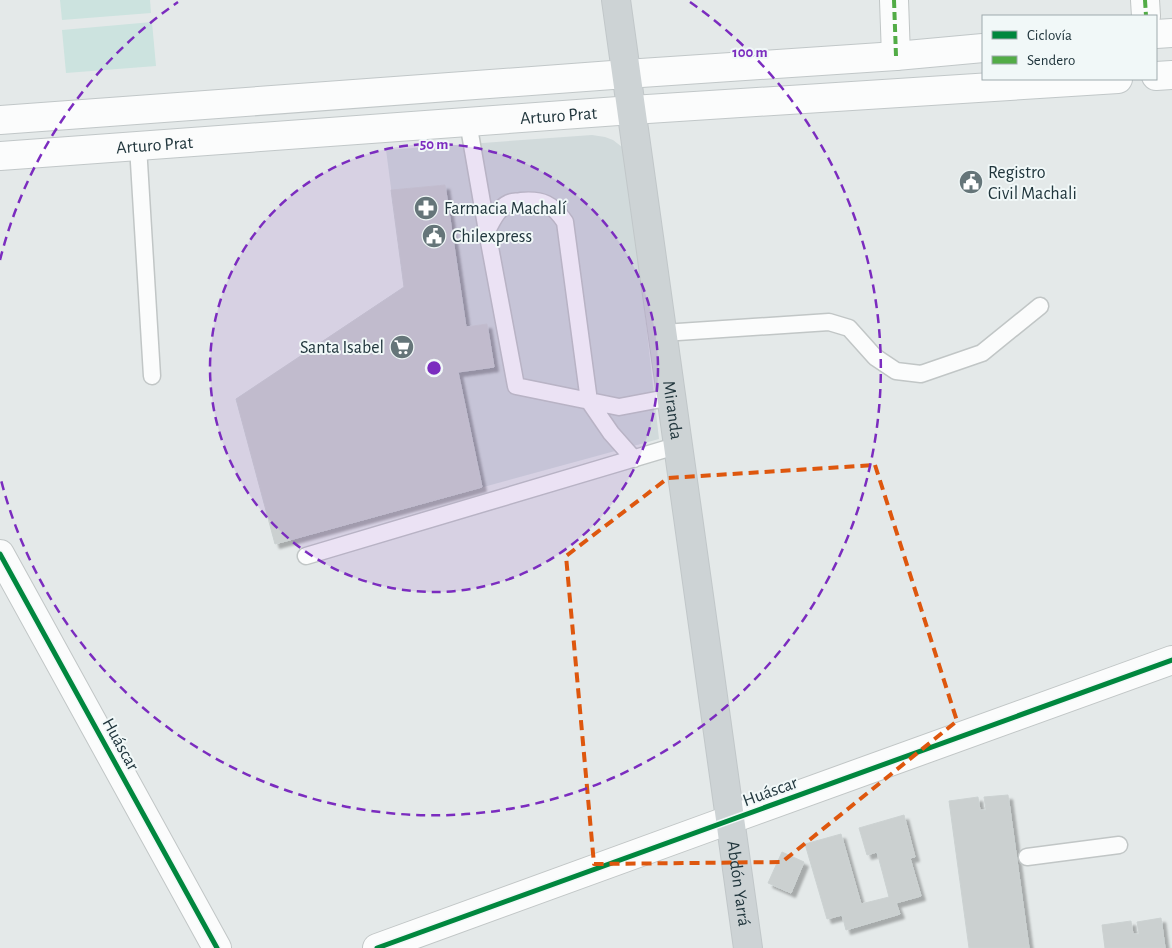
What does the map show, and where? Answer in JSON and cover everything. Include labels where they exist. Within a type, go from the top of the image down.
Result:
[{"type":"main road","name":"Miranda","points":[[616,0],[729,820]]},
{"type":"main road","points":[[894,0],[896,56]]},
{"type":"main road","points":[[1144,0],[1146,15]]},
{"type":"main road","points":[[1157,34],[1172,33]]},
{"type":"main road","name":"Arturo Prat","points":[[0,120],[896,56],[982,48]]},
{"type":"main road","points":[[1157,76],[1172,75]]},
{"type":"main road","name":"Arturo Prat","points":[[0,156],[632,110],[1102,80]]},
{"type":"main road","name":"Huáscar","points":[[0,554],[217,948]]},
{"type":"main road","name":"Huáscar","points":[[377,948],[1172,660]]},
{"type":"main road","name":"Abdón Yarrá","points":[[729,820],[748,948]]},
{"type":"lane","points":[[468,122],[516,386],[619,407],[672,397]]},
{"type":"lane","points":[[138,146],[152,376]]},
{"type":"lane","points":[[487,231],[498,211],[509,202],[534,200],[543,203],[552,207],[565,222],[589,401],[611,433],[634,458]]},
{"type":"lane","points":[[663,333],[829,322],[849,328],[875,357],[896,371],[921,374],[982,353],[1040,306]]},
{"type":"lane","points":[[306,556],[678,445]]},
{"type":"lane","points":[[1027,857],[1119,845]]},
{"type":"highlighted area","points":[[875,465],[957,721],[782,862],[594,864],[566,556],[668,478]]},
{"type":"shaded area","points":[[592,135],[613,140],[627,154],[659,439],[275,544],[236,399],[404,287],[386,150]]},
{"type":"green space","points":[[60,0],[150,0],[151,13],[62,20]]},
{"type":"green space","points":[[152,22],[156,66],[66,73],[62,30]]},
{"type":"building","name":"Santa Isabel","points":[[445,185],[466,327],[487,324],[494,367],[458,372],[482,487],[275,544],[236,399],[404,287],[391,190]]},
{"type":"building","points":[[1008,795],[1029,948],[969,948],[949,801],[978,797],[980,810],[986,810],[984,797]]},
{"type":"building","points":[[904,815],[915,857],[910,858],[921,896],[896,903],[900,914],[846,930],[842,915],[827,919],[805,844],[841,834],[861,904],[889,897],[877,852],[867,855],[859,828]]},
{"type":"building","points":[[782,852],[804,862],[791,893],[768,883]]},
{"type":"building","points":[[1161,918],[1165,948],[1105,948],[1102,925],[1131,921],[1133,934],[1139,934],[1137,922]]},
{"type":"marked path","points":[[894,0],[896,56]]},
{"type":"marked path","points":[[1145,0],[1146,15]]},
{"type":"cycle path","points":[[0,554],[217,948]]},
{"type":"cycle path","points":[[377,948],[1172,660]]},
{"type":"place","name":"Registro Civil Machali","points":[[971,182]]},
{"type":"place","name":"Farmacia Machalí","points":[[426,208]]},
{"type":"place","name":"Chilexpress","points":[[434,236]]},
{"type":"place","name":"Santa Isabel","points":[[402,347]]}]
